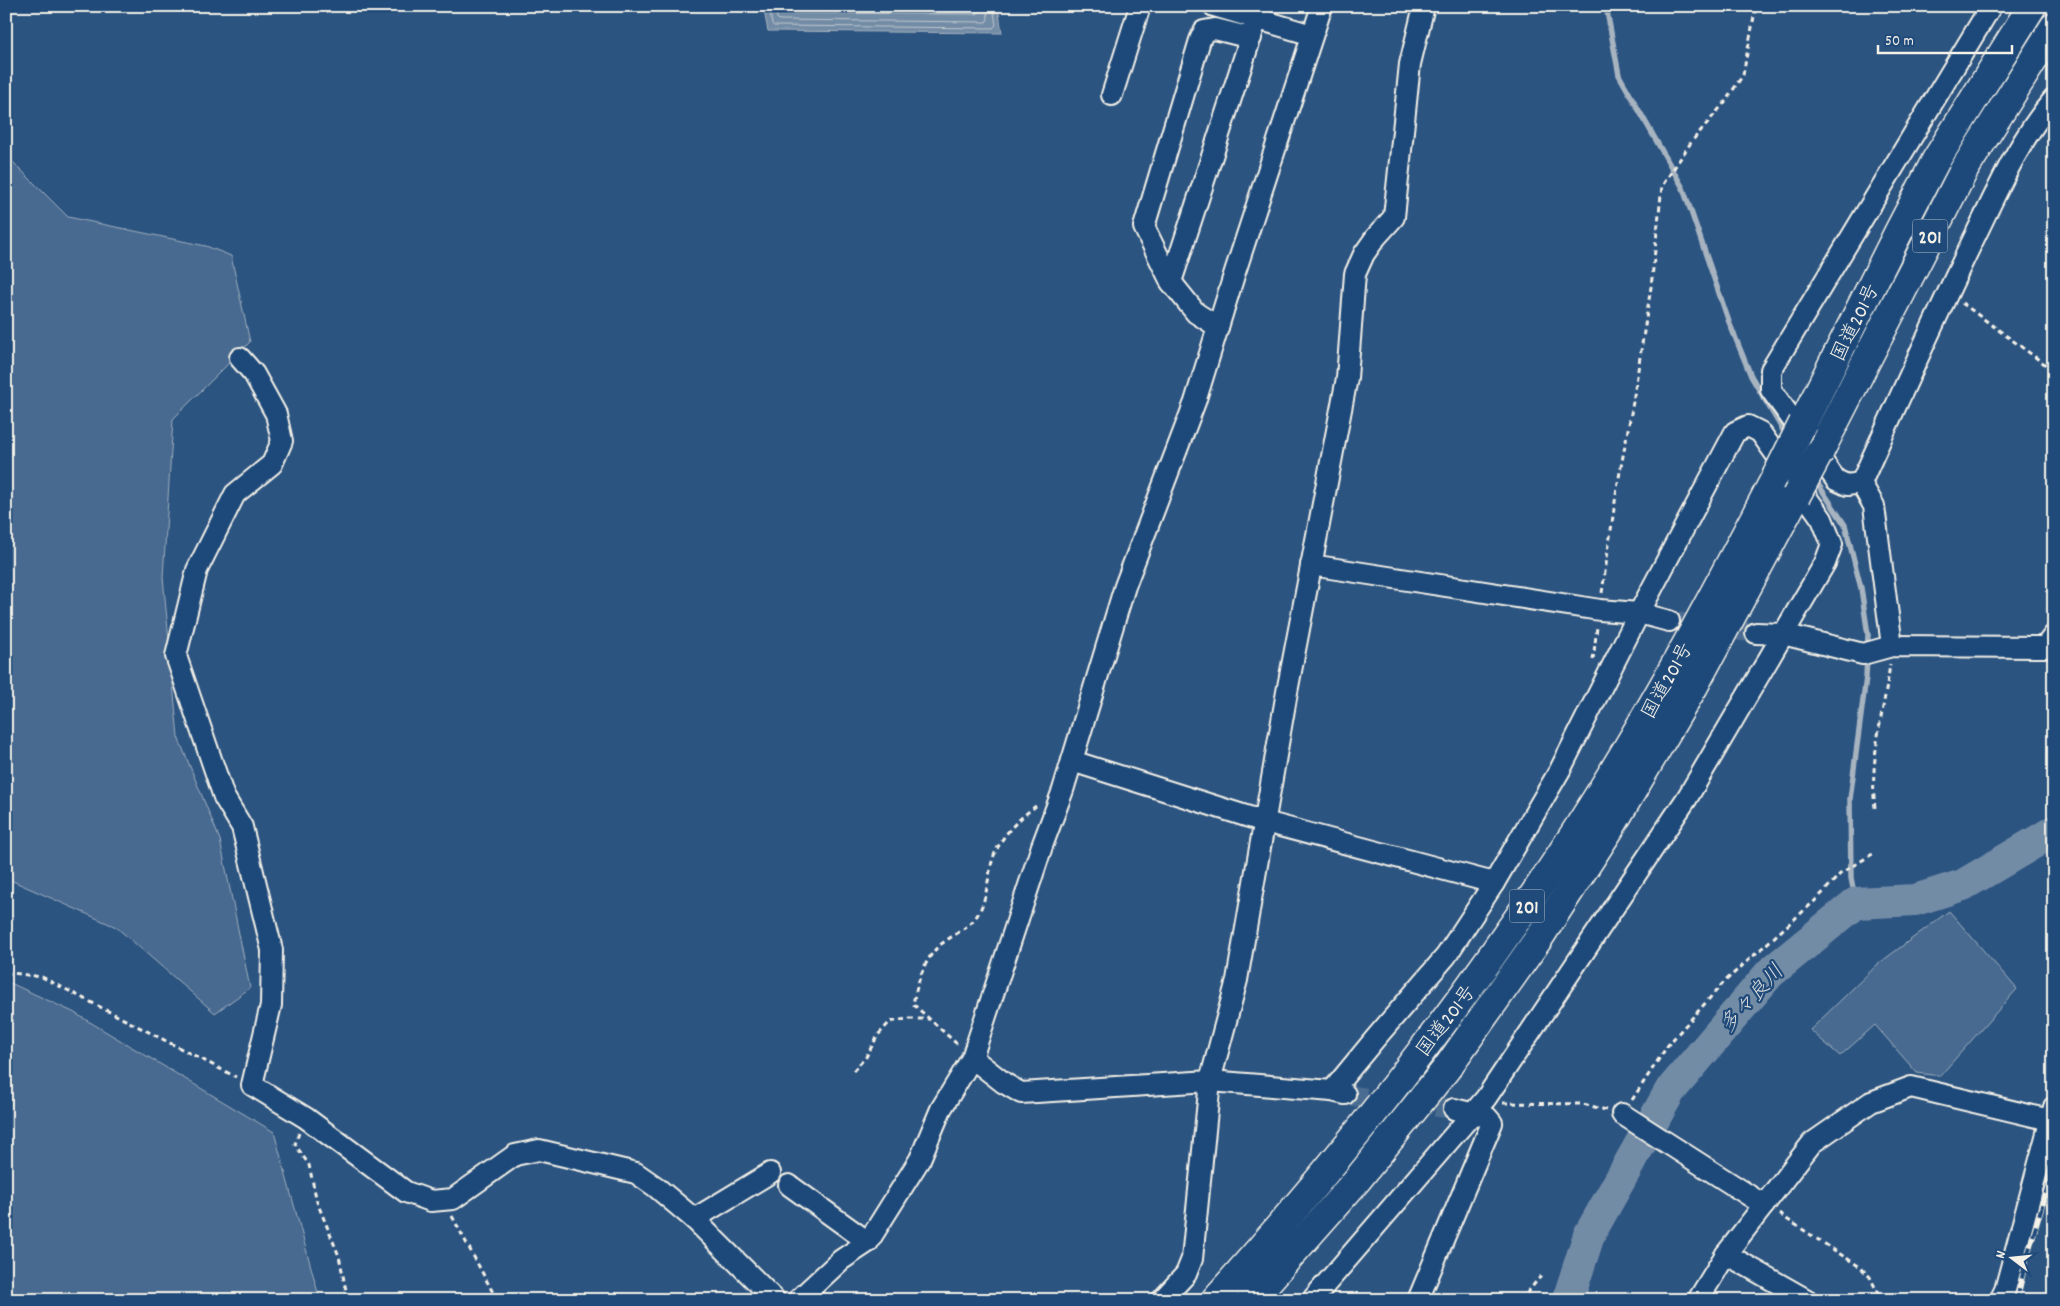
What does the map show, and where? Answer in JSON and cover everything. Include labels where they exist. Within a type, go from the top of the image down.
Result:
[{"type":"highway","name":"国道201号","points":[[1215,1300],[1383,1102],[1431,1040],[1507,936],[1579,827],[1638,730],[1709,604],[1779,471],[1936,160],[2032,6]]},
{"type":"highway","name":"国道201号","points":[[1251,1300],[1357,1180],[1447,1068],[1539,938],[1609,830],[1694,686],[1819,453],[1964,170],[2054,27]]},
{"type":"street","points":[[1112,95],[1140,6]]},
{"type":"street","points":[[1214,6],[1257,21],[1312,35]]},
{"type":"street","points":[[798,1300],[841,1260],[868,1242],[920,1159],[941,1109],[972,1058],[1039,855],[1063,790],[1125,586],[1195,402],[1322,6]]},
{"type":"street","points":[[1162,1300],[1186,1274],[1192,1259],[1210,1081],[1237,980],[1287,692],[1347,378],[1355,274],[1364,254],[1394,217],[1410,64],[1424,6]]},
{"type":"street","points":[[1861,483],[1847,485],[1836,480],[1771,390],[1771,370],[1991,6]]},
{"type":"street","points":[[1172,282],[1257,21]]},
{"type":"street","points":[[1218,326],[1196,313],[1172,282],[1144,227],[1204,31],[1257,21]]},
{"type":"street","points":[[1861,483],[1947,292],[2005,174],[2038,117],[2054,99]]},
{"type":"street","points":[[240,358],[254,374],[276,414],[282,441],[272,464],[235,494],[197,570],[176,656],[224,797],[242,827],[272,950],[271,1005],[252,1085],[308,1120],[406,1192],[431,1201],[453,1199],[515,1155],[539,1150],[636,1173],[694,1219],[775,1300]]},
{"type":"street","points":[[972,1058],[1004,1083],[1022,1093],[1210,1081],[1339,1093],[1446,956],[1494,883],[1560,770],[1639,613],[1735,432],[1748,426],[1760,432],[1822,520],[1832,544],[1825,563],[1687,798],[1480,1106],[1312,1300]]},
{"type":"street","points":[[1861,483],[1874,506],[1889,647]]},
{"type":"street","points":[[1312,565],[1600,610],[1639,613],[1669,621]]},
{"type":"street","points":[[1756,633],[1783,634],[1863,654],[1889,647],[2045,647],[2054,635]]},
{"type":"street","points":[[1072,761],[1265,822],[1494,883]]},
{"type":"street","points":[[1698,1300],[1726,1254],[1812,1143],[1871,1102],[1911,1088],[2052,1116],[2005,1290],[2000,1300]]},
{"type":"street","points":[[1454,1109],[1480,1106]]},
{"type":"street","points":[[1418,1300],[1492,1123],[1480,1106]]},
{"type":"street","points":[[1622,1114],[1764,1204]]},
{"type":"street","points":[[694,1219],[770,1173]]},
{"type":"street","points":[[789,1184],[868,1242]]},
{"type":"street","points":[[1726,1254],[1807,1300]]},
{"type":"path","points":[[1600,610],[1617,488],[1651,287],[1662,186],[1692,141],[1725,102],[1743,74],[1756,6]]},
{"type":"path","points":[[1947,292],[2054,370]]},
{"type":"path","points":[[1875,808],[1873,790],[1874,754],[1886,699],[1889,647]]},
{"type":"path","points":[[972,1058],[913,1004],[916,987],[925,966],[939,946],[975,918],[983,905],[993,858],[1005,834],[1023,816],[1063,790]]},
{"type":"path","points":[[1480,1106],[1503,1104],[1583,1104],[1622,1114],[1668,1045],[1724,982],[1818,898],[1841,873],[1876,852]]},
{"type":"path","points":[[6,974],[42,977],[252,1085]]},
{"type":"path","points":[[853,1071],[866,1057],[878,1035],[890,1022],[906,1019],[930,1019]]},
{"type":"path","points":[[308,1120],[298,1134],[295,1144],[309,1165],[317,1202],[339,1256],[348,1300]]},
{"type":"path","points":[[443,1200],[497,1300]]},
{"type":"path","points":[[1764,1204],[1860,1267],[1870,1277],[1881,1300]]},
{"type":"path","points":[[1521,1300],[1541,1276]]},
{"type":"shaded area","points":[[6,155],[68,217],[206,246],[231,256],[250,342],[173,419],[163,577],[178,737],[220,840],[250,988],[215,1013],[116,927],[6,878]]},
{"type":"shaded area","points":[[1949,911],[2017,989],[1940,1076],[1917,1073],[1875,1025],[1840,1056],[1810,1030],[1878,964]]},
{"type":"shaded area","points":[[6,981],[73,1012],[274,1132],[320,1300],[6,1300]]},
{"type":"water","points":[[763,6],[998,6],[1002,33],[768,31]]},
{"type":"waterway","points":[[1606,6],[1619,75],[1683,188],[1729,322],[1751,376],[1787,437]]},
{"type":"waterway","points":[[1814,478],[1845,525],[1861,588],[1868,635],[1866,677],[1850,799],[1851,878],[1856,903]]},
{"type":"waterway","name":"多々良川","points":[[1568,1300],[1589,1235],[1670,1091],[1770,973],[1856,903],[1915,900],[1963,885],[2054,831]]},
{"type":"tunnel","points":[[1669,621],[1756,633]]},
{"type":"tunnel","points":[[1346,1095],[1454,1109]]},
{"type":"railway","points":[[2017,1300],[2026,1260],[2054,1165]]}]
